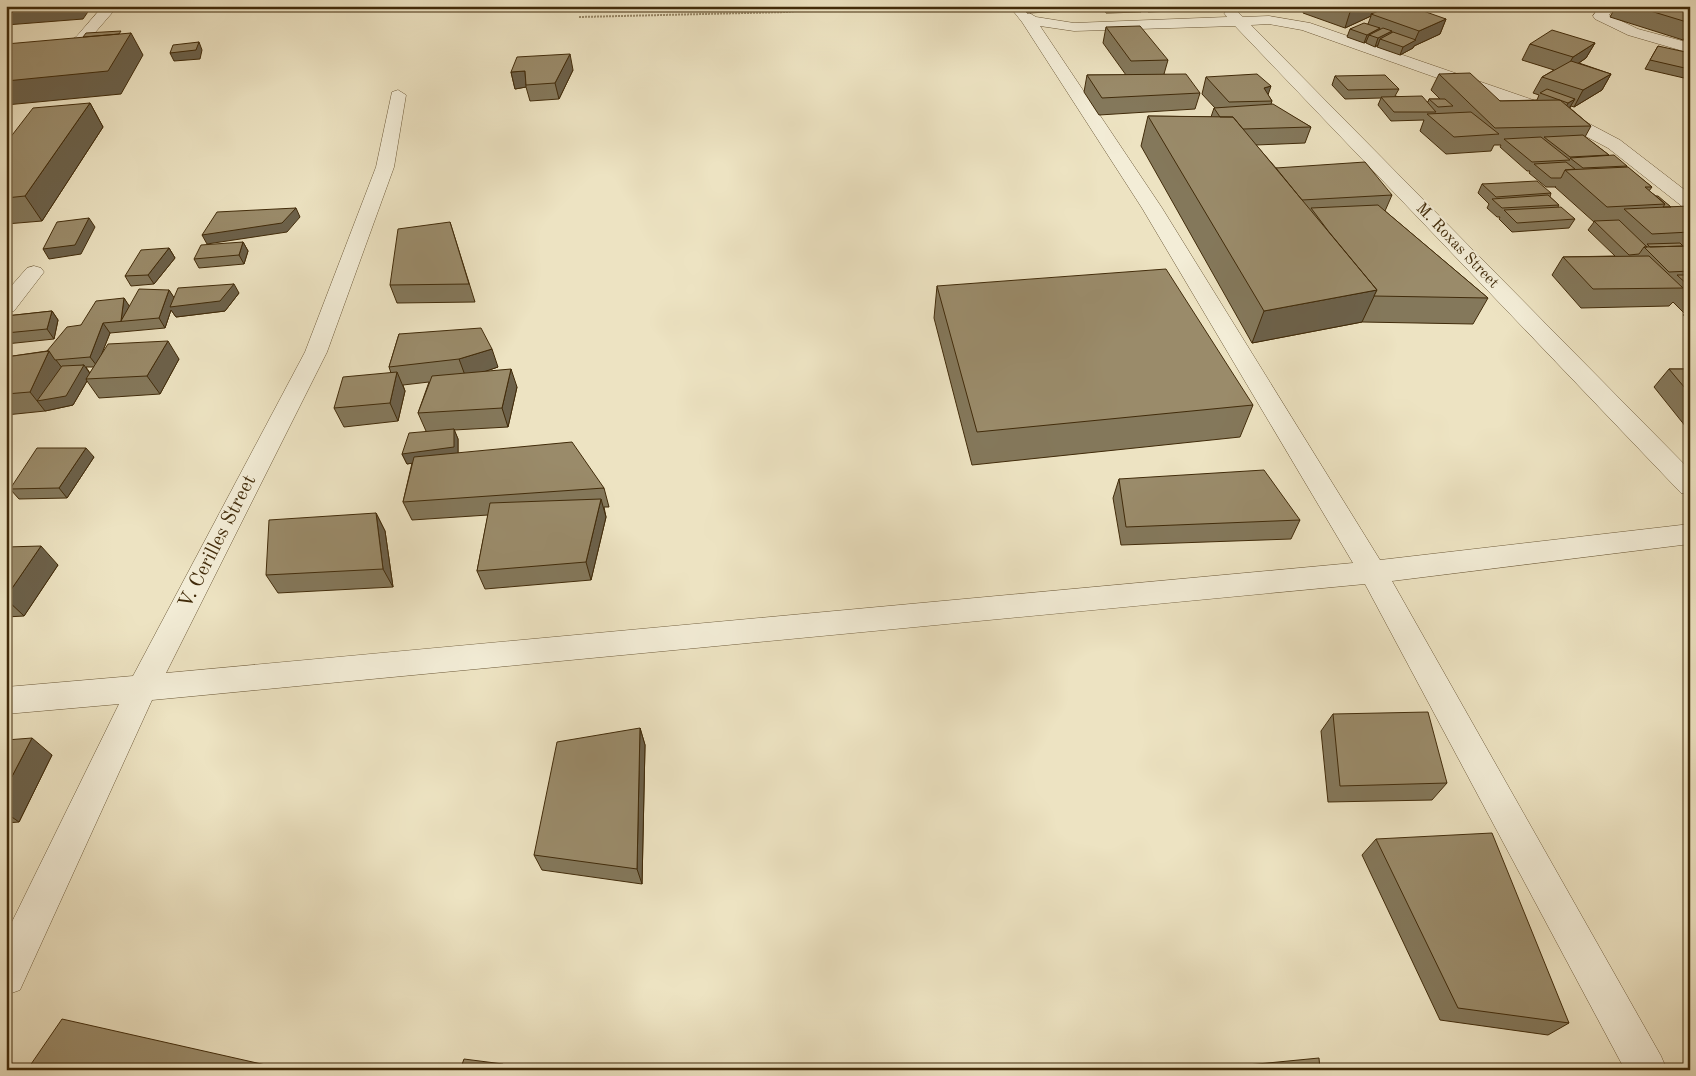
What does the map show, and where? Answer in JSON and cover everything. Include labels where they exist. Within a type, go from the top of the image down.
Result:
[{"type":"street","points":[[6,56],[68,48],[81,40],[111,6]]},
{"type":"street","name":"M. Roxas Street","points":[[1224,6],[1690,486]]},
{"type":"street","points":[[1608,6],[1600,16],[1633,32],[1690,48]]},
{"type":"street","points":[[1023,13],[1074,27],[1269,20],[1305,26],[1558,116],[1588,129],[1614,144],[1690,203]]},
{"type":"street","points":[[1023,13],[1152,208],[1373,572],[1647,1070]]},
{"type":"street","name":"V. Cerilles Street","points":[[6,976],[143,687],[316,352],[385,167],[398,96]]},
{"type":"street","points":[[6,306],[34,272]]},
{"type":"street","points":[[6,701],[1373,572],[1690,534]]},
{"type":"path","points":[[579,17],[787,12],[837,6]]},
{"type":"building","points":[[6,6],[38,6],[6,9]]},
{"type":"building","points":[[1332,6],[1364,6],[1350,12]]},
{"type":"building","points":[[1391,6],[1409,6],[1446,19],[1419,31],[1371,14]]},
{"type":"building","points":[[1634,6],[1690,6],[1690,23]]},
{"type":"building","points":[[1364,23],[1380,28],[1367,35],[1350,29]]},
{"type":"building","points":[[1140,26],[1168,60],[1131,61],[1106,27]]},
{"type":"building","points":[[1383,28],[1392,31],[1378,38],[1369,35]]},
{"type":"building","points":[[1552,30],[1595,43],[1573,57],[1530,44]]},
{"type":"building","points":[[121,31],[119,34],[83,37],[86,33]]},
{"type":"building","points":[[1393,32],[1416,40],[1403,47],[1380,39]]},
{"type":"building","points":[[131,33],[108,71],[6,81],[6,44]]},
{"type":"building","points":[[199,42],[196,50],[170,53],[173,45]]},
{"type":"building","points":[[1658,46],[1690,53],[1689,69],[1650,60]]},
{"type":"building","points":[[570,54],[555,83],[526,85],[525,71],[511,72],[517,57]]},
{"type":"building","points":[[1571,61],[1611,74],[1583,90],[1542,77]]},
{"type":"building","points":[[1470,73],[1500,101],[1560,100],[1591,126],[1495,128],[1439,74]]},
{"type":"building","points":[[1186,74],[1200,93],[1102,98],[1087,75]]},
{"type":"building","points":[[1257,74],[1271,86],[1264,88],[1272,101],[1229,102],[1206,77]]},
{"type":"building","points":[[1385,75],[1399,89],[1348,90],[1335,76]]},
{"type":"building","points":[[1547,89],[1575,99],[1568,103],[1540,93]]},
{"type":"building","points":[[1422,96],[1436,112],[1394,112],[1381,97]]},
{"type":"building","points":[[1429,99],[1445,99],[1453,106],[1438,107]]},
{"type":"building","points":[[90,103],[25,196],[6,198],[6,143],[33,108]]},
{"type":"building","points":[[1273,104],[1311,127],[1243,129],[1233,117],[1220,117],[1214,108]]},
{"type":"building","points":[[1471,112],[1499,134],[1454,137],[1427,114]]},
{"type":"building","points":[[1148,116],[1233,117],[1377,290],[1264,311]]},
{"type":"building","points":[[1583,135],[1609,155],[1570,157],[1544,137]]},
{"type":"building","points":[[1541,137],[1570,160],[1532,162],[1504,139]]},
{"type":"building","points":[[1614,155],[1627,166],[1583,168],[1570,158]]},
{"type":"building","points":[[1365,162],[1392,195],[1302,200],[1276,168]]},
{"type":"building","points":[[1566,162],[1575,169],[1565,170],[1561,178],[1551,178],[1534,164]]},
{"type":"building","points":[[1628,167],[1652,187],[1645,187],[1665,204],[1607,207],[1565,170]]},
{"type":"building","points":[[1537,181],[1551,193],[1496,197],[1482,184]]},
{"type":"building","points":[[1548,195],[1559,205],[1502,208],[1492,199]]},
{"type":"building","points":[[1656,196],[1671,207],[1663,207],[1665,204]]},
{"type":"building","points":[[1378,205],[1488,298],[1374,296],[1377,290],[1311,208]]},
{"type":"building","points":[[1688,206],[1690,208],[1690,232],[1652,234],[1624,209]]},
{"type":"building","points":[[1561,207],[1575,219],[1517,223],[1504,210]]},
{"type":"building","points":[[296,208],[282,223],[202,235],[217,212]]},
{"type":"building","points":[[89,218],[75,245],[43,249],[57,222]]},
{"type":"building","points":[[1619,220],[1647,247],[1644,247],[1639,254],[1629,255],[1594,221]]},
{"type":"building","points":[[450,222],[469,284],[390,285],[398,229]]},
{"type":"building","points":[[243,242],[239,255],[194,259],[201,245]]},
{"type":"building","points":[[1680,243],[1683,246],[1650,247],[1647,244]]},
{"type":"building","points":[[1690,246],[1690,271],[1669,272],[1644,247]]},
{"type":"building","points":[[169,248],[148,275],[125,276],[141,250]]},
{"type":"building","points":[[1649,256],[1683,288],[1593,289],[1563,257]]},
{"type":"building","points":[[1166,269],[1253,405],[977,432],[937,286]]},
{"type":"building","points":[[1677,275],[1690,275],[1690,287]]},
{"type":"building","points":[[234,284],[220,301],[170,307],[178,288]]},
{"type":"building","points":[[139,289],[169,290],[159,318],[103,323],[90,357],[55,360],[47,351],[67,327],[81,325],[96,301],[124,298],[121,321]]},
{"type":"building","points":[[52,311],[47,329],[6,333],[6,316]]},
{"type":"building","points":[[481,328],[492,349],[459,359],[389,367],[399,334]]},
{"type":"building","points":[[168,341],[147,376],[86,379],[108,344]]},
{"type":"building","points":[[49,351],[30,392],[6,394],[6,357]]},
{"type":"building","points":[[84,365],[66,396],[37,401],[62,366]]},
{"type":"building","points":[[511,369],[502,408],[418,413],[432,376]]},
{"type":"building","points":[[1669,369],[1690,369],[1690,394]]},
{"type":"building","points":[[397,372],[390,403],[334,408],[343,377]]},
{"type":"building","points":[[454,429],[454,447],[402,454],[409,433]]},
{"type":"building","points":[[572,442],[604,488],[403,502],[414,457]]},
{"type":"building","points":[[37,448],[86,448],[59,488],[10,489]]},
{"type":"building","points":[[1264,470],[1300,520],[1126,527],[1119,479]]},
{"type":"building","points":[[601,499],[586,562],[477,571],[490,503]]},
{"type":"building","points":[[376,513],[383,569],[266,575],[269,520]]},
{"type":"building","points":[[41,546],[6,597],[6,547]]},
{"type":"building","points":[[1428,712],[1447,783],[1340,786],[1333,714]]},
{"type":"building","points":[[640,728],[637,869],[534,855],[557,742]]},
{"type":"building","points":[[32,738],[6,788],[6,740]]},
{"type":"building","points":[[1492,833],[1569,1023],[1458,1008],[1376,839]]},
{"type":"building","points":[[62,1019],[288,1070],[27,1070]]},
{"type":"building","points":[[1319,1058],[1320,1070],[1196,1070]]},
{"type":"building","points":[[464,1059],[503,1064],[501,1070],[460,1070]]}]
